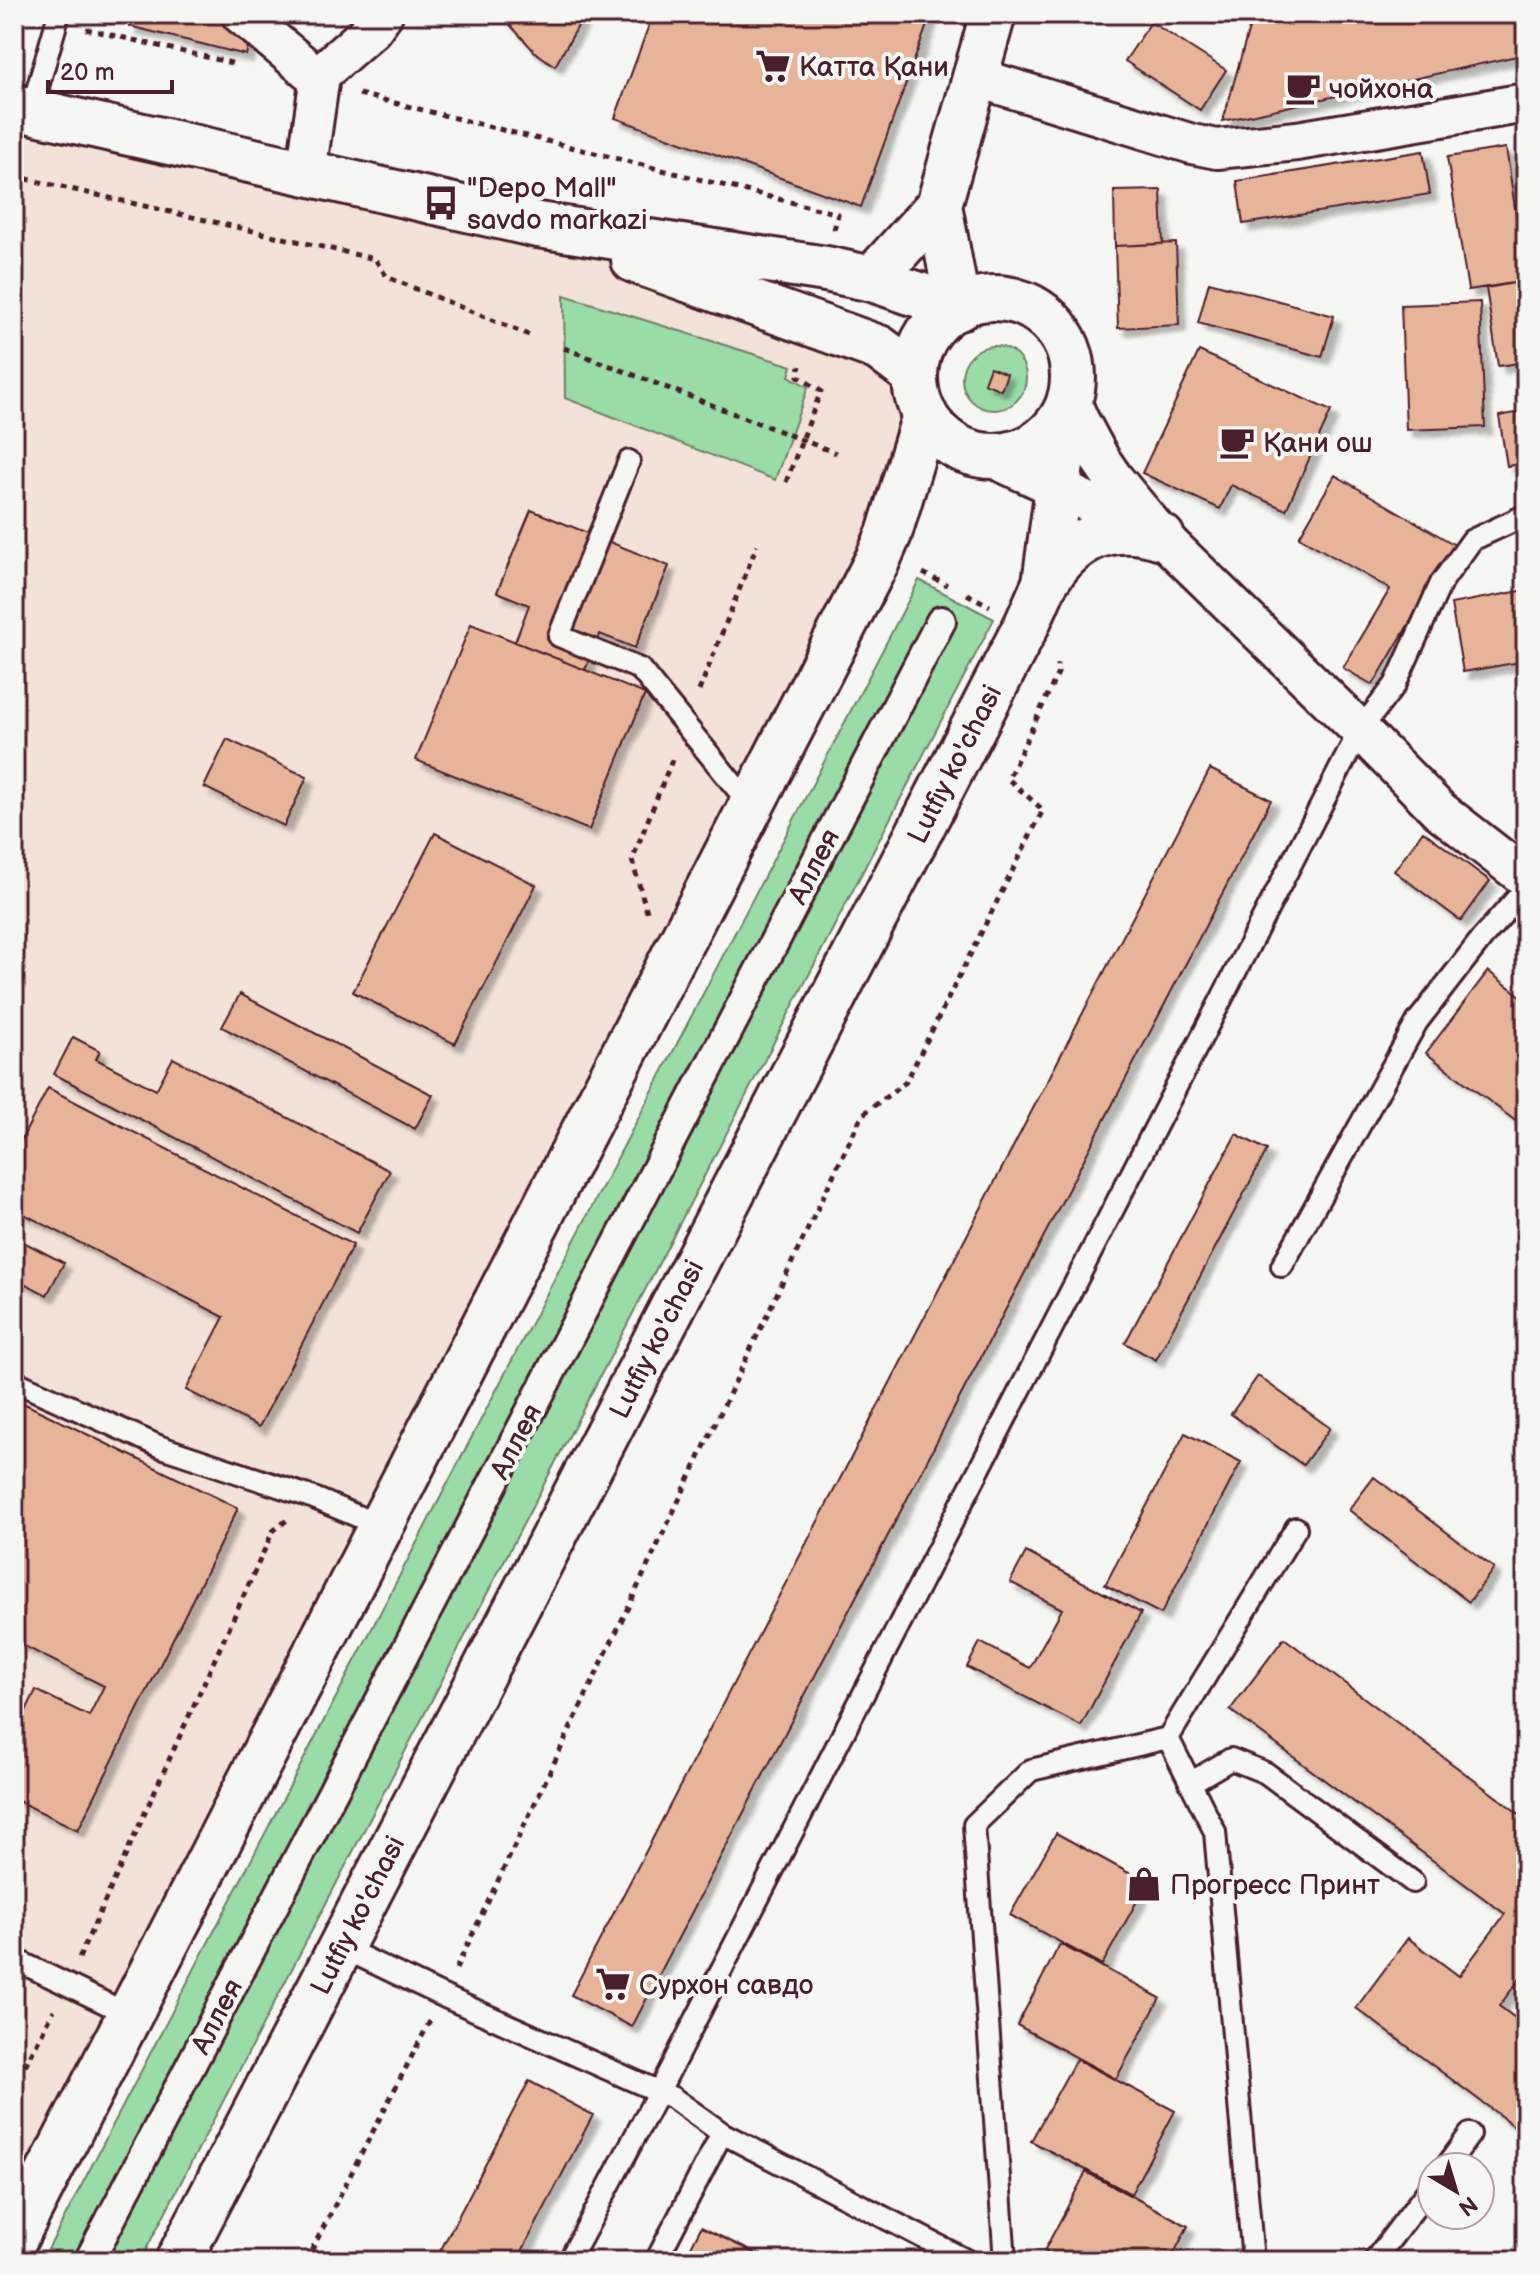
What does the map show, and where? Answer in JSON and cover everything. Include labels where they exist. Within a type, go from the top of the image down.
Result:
[{"type":"main road","points":[[958,308],[939,205],[993,14]]},
{"type":"main road","points":[[23,109],[538,225],[826,269],[872,279],[958,308]]},
{"type":"main road","points":[[872,279],[939,205]]},
{"type":"main road","points":[[538,225],[879,348],[912,373]]},
{"type":"main road","points":[[1007,299],[1041,314],[1059,332],[1071,357],[1073,384],[1059,423],[1040,441],[1015,453],[976,454],[951,444],[925,415],[912,373],[920,348],[930,332],[958,308],[982,300],[1007,299]]},
{"type":"main road","name":"Lutfiy ko'chasi","points":[[178,2261],[1019,639],[1045,583],[1070,398]]},
{"type":"main road","points":[[16,2232],[884,547],[925,415]]},
{"type":"main road","points":[[1045,583],[1066,554],[1094,536],[1127,530],[1162,537]]},
{"type":"street","points":[[241,14],[318,80]]},
{"type":"street","points":[[306,173],[318,80],[372,29],[383,14]]},
{"type":"street","points":[[975,77],[1217,149],[1297,141],[1526,104]]},
{"type":"street","points":[[1070,398],[1100,459],[1162,537],[1439,810],[1526,878]]},
{"type":"street","points":[[989,456],[1162,537]]},
{"type":"street","name":"Аллея","points":[[89,2261],[941,621]]},
{"type":"lane","points":[[23,109],[58,18]]},
{"type":"lane","points":[[629,461],[559,636],[640,669],[751,806]]},
{"type":"lane","points":[[569,2261],[1360,730],[1395,685],[1441,583],[1472,540],[1526,515]]},
{"type":"lane","points":[[1282,1266],[1417,1022],[1482,938],[1526,888]]},
{"type":"lane","points":[[14,1381],[161,1447],[314,1498],[381,1526]]},
{"type":"lane","points":[[1005,2261],[974,1825],[1031,1770],[1168,1738],[1296,1528]]},
{"type":"lane","points":[[1168,1738],[1215,1832],[1253,2261]]},
{"type":"lane","points":[[1190,1783],[1231,1759],[1266,1773],[1413,1882]]},
{"type":"lane","points":[[341,1947],[673,2098],[722,2133],[968,2261]]},
{"type":"lane","points":[[14,1959],[130,2015]]},
{"type":"lane","points":[[656,2261],[722,2133]]},
{"type":"lane","points":[[1458,2151],[1470,2134]]},
{"type":"lane","points":[[1374,2261],[1416,2206]]},
{"type":"path","points":[[58,18],[241,65]]},
{"type":"path","points":[[318,80],[838,214]]},
{"type":"path","points":[[14,176],[375,259],[387,277],[529,335]]},
{"type":"path","points":[[564,348],[836,453]]},
{"type":"path","points":[[786,482],[821,391],[798,376],[800,366]]},
{"type":"path","points":[[650,920],[632,860],[757,545]]},
{"type":"path","points":[[306,2261],[443,1996],[862,1115],[906,1082],[1043,810],[1008,779],[1058,673],[1057,661]]},
{"type":"path","points":[[14,2087],[67,1985],[273,1531],[314,1498]]},
{"type":"shaded area","points":[[14,107],[538,225],[912,373],[919,403],[889,534],[14,2240],[14,1799],[78,1830],[237,1509],[16,1399],[14,1401]]},
{"type":"shaded area","points":[[14,1641],[104,1686],[89,1716],[14,1735]]},
{"type":"green space","points":[[564,295],[792,366],[789,376],[808,387],[775,480],[565,398]]},
{"type":"green space","points":[[994,346],[1012,352],[1020,360],[1026,378],[1020,396],[1012,404],[994,410],[976,404],[968,396],[962,378],[968,360],[976,352]]},
{"type":"green space","points":[[919,580],[994,619],[140,2261],[42,2261]]},
{"type":"building","points":[[134,14],[213,14],[249,42],[246,55],[129,26]]},
{"type":"building","points":[[500,14],[585,14],[555,66],[535,52]]},
{"type":"building","name":"Катта Қани","points":[[653,14],[931,14],[861,207],[615,118]]},
{"type":"building","name":"чойхона","points":[[1253,14],[1526,14],[1526,54],[1223,121]]},
{"type":"building","points":[[1151,22],[1226,70],[1200,110],[1125,61]]},
{"type":"building","points":[[1506,148],[1526,281],[1468,290],[1447,157]]},
{"type":"building","points":[[1423,151],[1430,194],[1243,224],[1237,181]]},
{"type":"building","points":[[1161,190],[1163,244],[1115,246],[1114,191]]},
{"type":"building","points":[[1176,243],[1179,325],[1118,328],[1115,246]]},
{"type":"building","points":[[1526,281],[1526,362],[1498,366],[1486,288]]},
{"type":"building","points":[[1209,282],[1334,316],[1322,357],[1198,323]]},
{"type":"building","points":[[1480,302],[1485,427],[1406,430],[1401,305]]},
{"type":"building","name":"Қани ош","points":[[1199,351],[1331,411],[1286,510],[1231,485],[1220,509],[1142,473]]},
{"type":"building","points":[[990,367],[1007,374],[1001,390],[984,383]]},
{"type":"building","points":[[1526,411],[1526,463],[1507,466],[1499,416]]},
{"type":"building","points":[[1335,475],[1455,545],[1373,685],[1343,668],[1390,589],[1299,537]]},
{"type":"building","points":[[531,510],[669,566],[635,648],[600,634],[585,670],[515,642],[529,605],[497,592]]},
{"type":"building","points":[[1526,590],[1526,661],[1463,672],[1451,604]]},
{"type":"building","points":[[471,624],[645,694],[589,830],[416,760]]},
{"type":"building","points":[[227,739],[307,777],[284,826],[204,787]]},
{"type":"building","points":[[1210,769],[1271,800],[632,2027],[571,1995]]},
{"type":"building","points":[[1423,831],[1490,881],[1461,921],[1394,871]]},
{"type":"building","points":[[435,833],[536,885],[455,1044],[353,992]]},
{"type":"building","points":[[1488,971],[1526,1000],[1526,1129],[1426,1053]]},
{"type":"building","points":[[240,994],[433,1095],[415,1129],[222,1027]]},
{"type":"building","points":[[73,1037],[100,1051],[96,1059],[156,1090],[173,1058],[390,1171],[357,1233],[54,1074]]},
{"type":"building","points":[[48,1088],[353,1245],[259,1427],[186,1390],[224,1317],[14,1209],[14,1154]]},
{"type":"building","points":[[1236,1134],[1267,1150],[1156,1360],[1125,1343]]},
{"type":"building","points":[[14,1237],[64,1263],[47,1295],[14,1278]]},
{"type":"building","points":[[1258,1376],[1330,1428],[1303,1465],[1231,1414]]},
{"type":"building","points":[[15,1399],[238,1508],[78,1830],[14,1799],[14,1735],[36,1690],[89,1716],[104,1686],[14,1641]]},
{"type":"building","points":[[1185,1433],[1241,1462],[1161,1614],[1105,1585]]},
{"type":"building","points":[[1374,1477],[1494,1568],[1469,1602],[1349,1510]]},
{"type":"building","points":[[1026,1552],[1141,1613],[1081,1726],[967,1667],[980,1642],[1030,1668],[1062,1609],[1010,1582]]},
{"type":"building","points":[[1284,1638],[1526,1819],[1526,1971],[1499,2006],[1526,2026],[1526,2135],[1356,2008],[1408,1938],[1459,1976],[1505,1914],[1230,1710]]},
{"type":"building","points":[[1056,1833],[1147,1883],[1102,1965],[1010,1915]]},
{"type":"building","points":[[1060,1944],[1160,1998],[1116,2079],[1017,2025]]},
{"type":"building","points":[[1076,2059],[1175,2111],[1131,2194],[1031,2141]]},
{"type":"building","points":[[529,2081],[593,2115],[517,2261],[435,2261]]},
{"type":"building","points":[[1086,2172],[1188,2226],[1170,2261],[1063,2261],[1044,2251]]},
{"type":"building","points":[[701,2227],[771,2261],[684,2261]]},
{"type":"place","name":"Катта Қани","points":[[773,66]]},
{"type":"place","name":"чойхона","points":[[1303,88]]},
{"type":"place","name":"\"Depo Mall\" savdo markazi","points":[[441,203]]},
{"type":"place","name":"Қани ош","points":[[1237,442]]},
{"type":"place","name":"Прогресс Принт","points":[[1144,1884]]},
{"type":"place","name":"Сурхон савдо","points":[[613,1984]]}]
